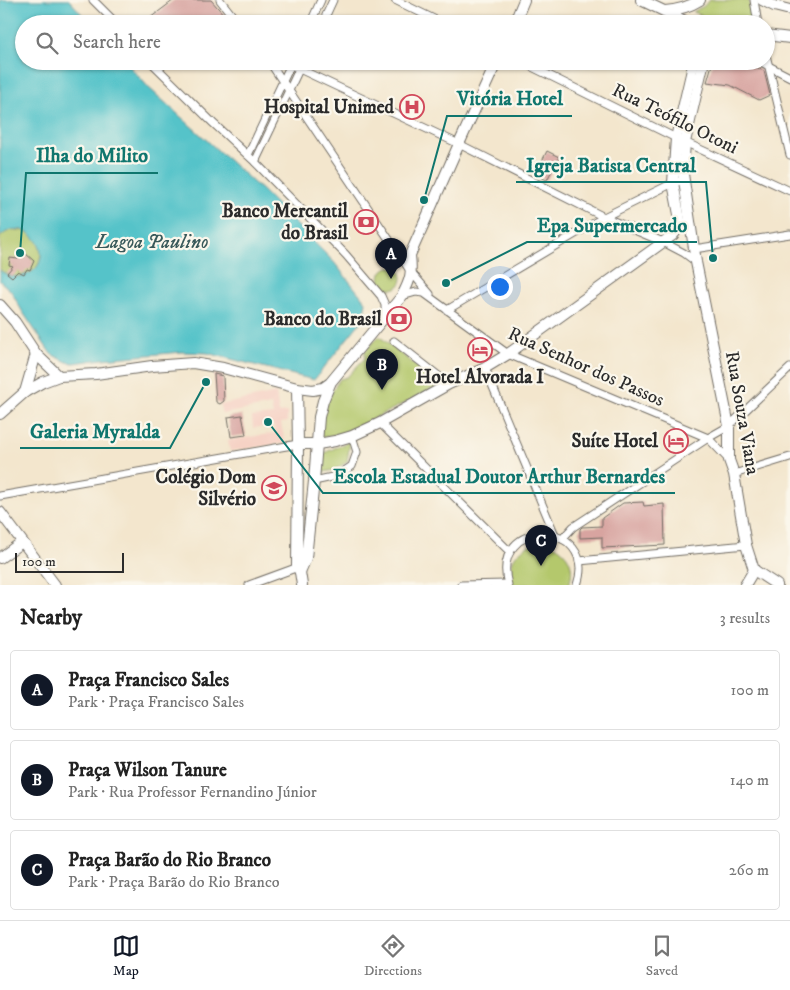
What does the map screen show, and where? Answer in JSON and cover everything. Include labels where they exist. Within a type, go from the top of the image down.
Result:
[{"type":"main road","points":[[518,15],[524,0]]},
{"type":"main road","points":[[641,0],[650,2],[672,15]]},
{"type":"main road","points":[[664,11],[680,9],[700,0]]},
{"type":"main road","points":[[762,0],[774,6],[790,10]]},
{"type":"main road","points":[[775,36],[790,38]]},
{"type":"main road","points":[[0,414],[25,392],[42,382],[59,376],[96,374],[193,362],[297,388],[313,390],[323,388],[330,383],[402,296],[408,285],[412,273],[410,255],[494,70]]},
{"type":"main road","points":[[298,444],[318,444],[352,436],[380,423],[449,384],[485,368],[508,354],[674,235],[681,225],[673,183],[693,70]]},
{"type":"main road","points":[[681,140],[701,70]]},
{"type":"main road","name":"Rua Souza Viana","points":[[681,140],[684,180],[696,262],[729,426],[729,460],[734,474],[746,545],[754,570]]},
{"type":"main road","points":[[0,305],[15,322],[36,354],[59,376]]},
{"type":"main road","points":[[25,392],[36,354]]},
{"type":"main road","points":[[300,568],[306,558],[319,418],[330,383]]},
{"type":"main road","points":[[297,388],[300,568],[302,585]]},
{"type":"main road","points":[[0,512],[55,585]]},
{"type":"main road","points":[[0,558],[22,542]]},
{"type":"main road","points":[[745,585],[754,570],[777,585]]},
{"type":"street","points":[[93,0],[108,15]]},
{"type":"street","points":[[220,0],[232,15]]},
{"type":"street","points":[[314,15],[322,0]]},
{"type":"street","points":[[326,15],[333,0]]},
{"type":"street","points":[[395,0],[426,15]]},
{"type":"street","points":[[754,0],[756,15]]},
{"type":"street","points":[[159,70],[213,124],[256,162],[346,256],[381,296],[385,304],[385,316]]},
{"type":"street","name":"Rua Senhor dos Passos","points":[[275,70],[412,273],[433,298]]},
{"type":"street","points":[[248,155],[289,70]]},
{"type":"street","points":[[256,162],[300,70]]},
{"type":"street","points":[[312,70],[604,217],[663,242],[696,262]]},
{"type":"street","name":"Rua Teófilo Otoni","points":[[538,70],[790,191]]},
{"type":"street","points":[[770,70],[790,155]]},
{"type":"street","points":[[774,70],[790,77]]},
{"type":"street","points":[[447,310],[604,217],[673,183],[684,180]]},
{"type":"street","points":[[694,249],[790,234]]},
{"type":"street","name":"Rua Senhor dos Passos","points":[[402,296],[424,292],[508,354],[708,438],[729,460]]},
{"type":"street","points":[[394,341],[449,384]]},
{"type":"street","points":[[485,368],[555,535]]},
{"type":"street","points":[[562,539],[573,527],[729,426],[790,368]]},
{"type":"street","points":[[380,423],[510,552]]},
{"type":"street","points":[[314,481],[337,476],[352,466],[357,452],[352,436]]},
{"type":"street","points":[[0,496],[298,444]]},
{"type":"street","points":[[734,474],[790,457]]},
{"type":"street","points":[[461,585],[507,585],[505,572],[510,552],[522,540],[532,535],[543,533],[555,535],[570,544],[579,561],[580,578],[577,585]]},
{"type":"street","points":[[579,561],[746,545]]},
{"type":"street","points":[[249,585],[300,568]]},
{"type":"shaded area","points":[[276,393],[279,413],[287,412],[287,422],[281,423],[285,443],[230,451],[228,440],[276,433],[273,425],[253,428],[252,417],[273,415],[271,405],[222,414],[220,405]]},
{"type":"green space","points":[[709,0],[749,0],[751,15],[700,15],[693,12],[704,6]]},
{"type":"green space","points":[[11,230],[30,233],[39,246],[40,257],[37,267],[32,272],[22,276],[10,276],[0,270],[0,237]]},
{"type":"green space","points":[[391,267],[399,270],[402,278],[399,286],[391,289],[383,286],[380,278],[383,270]]},
{"type":"green space","points":[[379,336],[440,385],[365,423],[342,433],[321,438],[322,417],[330,394],[340,379],[347,377],[365,358],[365,351]]},
{"type":"green space","points":[[350,441],[347,462],[334,470],[319,473],[324,453]]},
{"type":"green space","points":[[544,542],[558,548],[567,557],[571,570],[569,585],[513,585],[511,568],[516,555],[528,546]]},
{"type":"water","name":"Lagoa Paulino","points":[[0,0],[69,0],[83,15],[15,15],[15,70],[133,70],[149,88],[264,192],[333,261],[366,302],[363,319],[314,380],[207,353],[182,352],[74,363],[67,362],[51,354],[11,291],[0,281],[0,270],[15,277],[25,275],[36,269],[40,260],[40,250],[36,241],[30,234],[21,230],[10,230],[0,237]]},
{"type":"building","points":[[174,0],[211,0],[224,15],[154,15]]},
{"type":"building","points":[[710,70],[762,70],[764,71],[770,95],[759,100],[730,85],[707,82]]},
{"type":"building","points":[[547,151],[559,157],[547,180],[535,175]]},
{"type":"building","points":[[25,253],[34,261],[30,270],[27,269],[24,274],[18,271],[12,277],[7,273],[13,266],[9,265],[10,258],[18,259]]},
{"type":"building","points":[[214,374],[223,376],[224,401],[220,404],[216,402]]},
{"type":"building","points":[[242,415],[246,435],[231,437],[228,417]]},
{"type":"building","points":[[643,502],[644,506],[664,504],[665,545],[602,548],[602,537],[580,538],[580,529],[582,527],[602,526],[602,518],[623,503]]},
{"type":"place","name":"Hospital Unimed","points":[[412,107]]},
{"type":"place","name":"Vitória Hotel","points":[[424,200]]},
{"type":"place","name":"Banco Mercantil do Brasil","points":[[366,222]]},
{"type":"place","name":"Ilha do Milito","points":[[20,253]]},
{"type":"place","name":"Igreja Batista Central","points":[[713,258]]},
{"type":"place","name":"Praça Francisco Sales","points":[[391,279]]},
{"type":"place","name":"Epa Supermercado","points":[[446,283]]},
{"type":"place","name":"Banco do Brasil","points":[[399,319]]},
{"type":"place","name":"Hotel Alvorada I","points":[[480,350]]},
{"type":"place","name":"Galeria Myralda","points":[[206,382]]},
{"type":"place","name":"Praça Wilson Tanure","points":[[382,390]]},
{"type":"place","name":"Escola Estadual Doutor Arthur Bernardes","points":[[268,422]]},
{"type":"place","name":"Suíte Hotel","points":[[676,441]]},
{"type":"place","name":"Colégio Dom Silvério","points":[[274,488]]},
{"type":"place","name":"Praça Barão do Rio Branco","points":[[541,566]]}]
